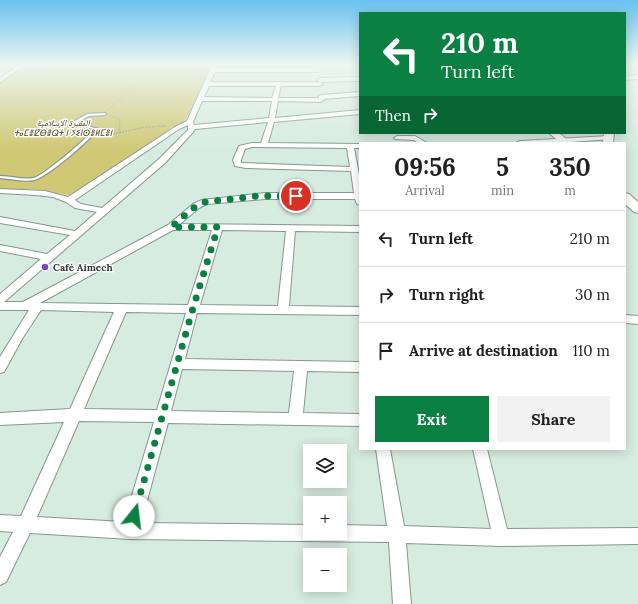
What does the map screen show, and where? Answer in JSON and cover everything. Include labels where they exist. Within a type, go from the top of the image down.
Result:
[{"type":"main road","points":[[626,188],[638,199]]},
{"type":"main road","points":[[626,198],[638,209]]},
{"type":"street","points":[[0,300],[162,161],[191,131],[191,124],[203,93]]},
{"type":"street","points":[[200,99],[234,93]]},
{"type":"street","points":[[255,93],[275,99],[321,98],[359,94]]},
{"type":"street","points":[[264,145],[272,119],[277,93]]},
{"type":"street","points":[[321,93],[323,115]]},
{"type":"street","points":[[69,200],[177,128],[191,124],[359,112]]},
{"type":"street","points":[[554,134],[564,141]]},
{"type":"street","points":[[397,138],[415,138],[422,142]]},
{"type":"street","points":[[542,142],[609,138]]},
{"type":"street","points":[[354,169],[246,166],[238,164],[237,160],[242,148],[252,145],[359,146]]},
{"type":"street","points":[[350,146],[359,193]]},
{"type":"street","points":[[0,191],[33,192],[64,197],[78,206],[104,211]]},
{"type":"street","points":[[24,306],[171,227],[196,206],[205,202],[265,196],[359,198]]},
{"type":"street","points":[[0,220],[78,234]]},
{"type":"street","points":[[171,227],[359,229]]},
{"type":"street","points":[[130,531],[193,308],[218,227]]},
{"type":"street","points":[[283,310],[291,228]]},
{"type":"street","points":[[0,248],[50,258]]},
{"type":"street","points":[[0,286],[13,290]]},
{"type":"street","points":[[0,306],[359,311]]},
{"type":"street","points":[[0,368],[18,336],[38,306]]},
{"type":"street","points":[[0,576],[26,524],[122,307]]},
{"type":"street","points":[[626,319],[638,320]]},
{"type":"street","points":[[177,364],[359,366]]},
{"type":"street","points":[[295,419],[301,366]]},
{"type":"street","points":[[0,419],[74,415],[359,420]]},
{"type":"street","points":[[383,450],[397,534],[402,604]]},
{"type":"street","points":[[480,450],[502,538]]},
{"type":"street","points":[[0,523],[130,531],[397,534],[502,538],[638,536]]},
{"type":"lane","points":[[0,177],[36,178],[90,137],[96,129],[74,123],[88,115],[104,114]]},
{"type":"path","points":[[119,133],[120,119],[106,116],[104,114],[127,93]]},
{"type":"path","points":[[90,137],[102,137],[146,127],[168,126]]},
{"type":"green space","name":"المقبرة الإسلامية ⵜⴰⵎⴻⵇⴱⴻⵕⵜ ⵏ ⵢⵉⵏⵙⴻⵍⵎⴻⵏ","points":[[0,93],[199,93],[184,123],[96,181],[69,195],[33,189],[0,189]]},
{"type":"place","name":"Café Aimech","points":[[45,267]]},
{"type":"route","points":[[134,516],[193,308],[218,227],[171,227],[184,214],[205,202],[258,196],[296,196]]}]
